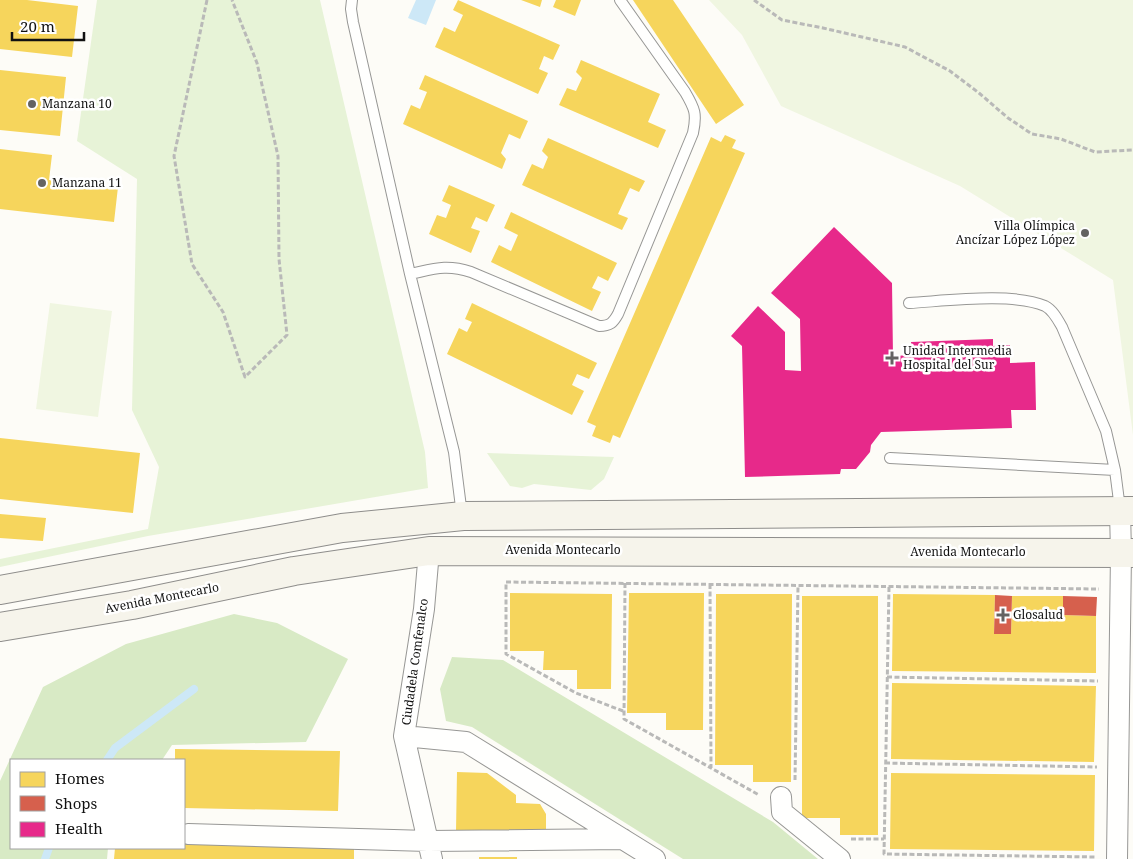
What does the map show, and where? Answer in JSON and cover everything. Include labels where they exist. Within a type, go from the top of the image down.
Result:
[{"type":"main road","points":[[0,590],[342,528],[463,516],[1126,511]]},
{"type":"main road","name":"Avenida Montecarlo","points":[[0,627],[132,605],[294,571],[429,551],[1127,553]]},
{"type":"street","points":[[1109,858],[1127,553],[1126,511]]},
{"type":"street","name":"Ciudadela Comfenalco","points":[[429,551],[424,609],[404,736],[430,850]]},
{"type":"street","points":[[404,736],[466,742],[655,859]]},
{"type":"street","points":[[781,797],[782,812],[840,859]]},
{"type":"street","points":[[188,834],[430,850],[623,839]]},
{"type":"lane","points":[[352,0],[352,16],[410,274],[454,452],[463,516]]},
{"type":"lane","points":[[410,274],[442,267],[457,268],[471,272],[599,326],[607,326],[612,323],[618,314],[693,133],[696,117],[693,106],[685,92],[620,0]]},
{"type":"lane","points":[[909,302],[1007,299],[1046,307],[1054,314],[1062,327],[1106,431],[1126,511]]},
{"type":"lane","points":[[890,458],[1115,470]]},
{"type":"path","points":[[207,0],[174,156],[192,264],[223,312],[245,377],[287,335],[279,258],[278,156],[257,63],[232,0]]},
{"type":"path","points":[[754,0],[782,20],[905,47],[950,71],[980,93],[1008,118],[1032,134],[1061,139],[1094,152],[1133,150]]},
{"type":"path","points":[[623,712],[576,693],[506,654],[506,582],[1105,589]]},
{"type":"path","points":[[625,583],[624,719],[758,795],[781,797]]},
{"type":"path","points":[[710,584],[711,768]]},
{"type":"path","points":[[795,782],[798,586]]},
{"type":"path","points":[[889,587],[884,854],[1109,858]]},
{"type":"path","points":[[887,678],[1104,681]]},
{"type":"path","points":[[885,763],[1103,768]]},
{"type":"path","points":[[904,854],[904,859]]},
{"type":"green space","points":[[97,0],[320,0],[425,452],[428,488],[148,536],[0,567],[0,559],[148,529],[159,467],[132,410],[137,179],[77,141]]},
{"type":"green space","name":"Villa Olímpica Ancízar López López","points":[[709,0],[1133,0],[1133,435],[1113,280],[960,186],[781,106],[742,35]]},
{"type":"green space","points":[[50,303],[112,311],[98,417],[36,409]]},
{"type":"green space","points":[[487,453],[614,457],[604,479],[591,490],[534,484],[522,488],[510,486]]},
{"type":"green space","points":[[234,614],[277,623],[348,659],[306,742],[172,745],[163,759],[10,759],[43,687],[126,644]]},
{"type":"green space","points":[[452,657],[503,660],[773,822],[818,859],[683,859],[472,727],[446,721],[440,689]]},
{"type":"green space","points":[[10,759],[10,849],[108,849],[107,859],[0,859],[0,781]]},
{"type":"water","points":[[416,0],[436,0],[426,25],[408,18]]},
{"type":"building: Homes","points":[[0,0],[27,0],[78,6],[72,57],[0,49]]},
{"type":"building: Homes","points":[[458,0],[560,45],[553,60],[544,56],[539,69],[548,73],[538,94],[435,47],[444,27],[455,32],[463,15],[453,10]]},
{"type":"building: Homes","points":[[521,0],[542,0],[540,7]]},
{"type":"building: Homes","points":[[556,0],[581,0],[575,16],[553,7]]},
{"type":"building: Homes","points":[[633,0],[673,0],[744,105],[716,124]]},
{"type":"building: Homes","points":[[581,60],[660,94],[648,122],[666,130],[658,148],[559,105],[567,88],[576,91],[582,78],[576,72]]},
{"type":"building: Homes","name":"Manzana 10","points":[[0,70],[66,77],[60,136],[0,130]]},
{"type":"building: Homes","points":[[425,75],[528,121],[520,139],[509,134],[501,153],[506,159],[502,169],[403,124],[411,105],[420,109],[427,92],[419,89]]},
{"type":"building: Homes","points":[[725,135],[736,140],[732,148],[745,153],[620,438],[613,435],[610,443],[592,436],[596,426],[587,422],[711,137],[721,142]]},
{"type":"building: Homes","points":[[548,138],[645,181],[639,192],[630,188],[618,214],[628,218],[622,230],[522,185],[532,164],[543,169],[548,157],[542,151]]},
{"type":"building: Homes","name":"Manzana 11","points":[[0,149],[52,155],[49,180],[118,187],[114,222],[0,209]]},
{"type":"building: Homes","points":[[449,185],[495,205],[487,222],[476,217],[471,228],[480,231],[471,253],[429,234],[437,215],[446,218],[451,205],[442,201]]},
{"type":"building: Homes","points":[[511,212],[617,263],[608,281],[598,276],[592,288],[601,292],[592,311],[491,262],[499,245],[511,251],[518,235],[504,228]]},
{"type":"building: Homes","points":[[472,303],[597,363],[589,379],[577,374],[572,385],[584,391],[572,415],[447,354],[459,328],[467,332],[472,322],[465,319]]},
{"type":"building: Homes","points":[[0,438],[140,453],[133,513],[0,499]]},
{"type":"building: Homes","points":[[0,514],[46,518],[43,541],[0,538]]},
{"type":"building: Homes","points":[[510,593],[612,594],[611,689],[577,689],[577,670],[543,670],[544,651],[510,651]]},
{"type":"building: Homes","points":[[629,593],[704,593],[703,730],[666,730],[666,713],[627,713]]},
{"type":"building: Homes","points":[[716,594],[792,594],[791,782],[753,782],[753,765],[715,765]]},
{"type":"building: Homes","points":[[893,594],[995,595],[994,634],[1011,634],[1012,596],[1063,596],[1063,615],[1096,616],[1096,673],[892,671]]},
{"type":"building: Homes","points":[[802,596],[878,596],[878,835],[840,835],[840,818],[802,818]]},
{"type":"building: Homes","points":[[892,683],[1096,686],[1094,762],[891,759]]},
{"type":"building: Homes","points":[[175,749],[340,751],[338,811],[185,808],[185,759],[175,759]]},
{"type":"building: Homes","points":[[457,772],[487,773],[516,795],[516,803],[540,804],[546,814],[546,833],[456,831]]},
{"type":"building: Homes","points":[[891,773],[1095,775],[1094,851],[890,849]]},
{"type":"building: Homes","points":[[185,838],[354,840],[354,859],[114,859],[115,849],[185,849]]},
{"type":"building: Homes","points":[[479,857],[517,857],[517,859],[479,859]]},
{"type":"building: Shops","name":"Glosalud","points":[[995,595],[1012,596],[1011,634],[994,634]]},
{"type":"building: Shops","points":[[1063,596],[1097,597],[1096,616],[1063,615]]},
{"type":"building: Health","points":[[834,227],[892,283],[893,356],[912,355],[911,342],[993,339],[993,346],[1010,345],[1010,363],[1035,362],[1036,410],[1011,410],[1012,428],[881,432],[871,445],[870,452],[856,469],[841,469],[840,474],[745,477],[742,346],[731,336],[758,306],[785,332],[785,370],[801,371],[800,319],[771,293]]},
{"type":"waterway","points":[[108,759],[115,748],[194,689]]},
{"type":"waterway","points":[[45,859],[49,849]]},
{"type":"place","name":"Manzana 10","points":[[32,104]]},
{"type":"place","name":"Manzana 11","points":[[42,183]]},
{"type":"place","name":"Villa Olímpica Ancízar López López","points":[[1085,233]]},
{"type":"place","name":"Unidad Intermedia Hospital del Sur","points":[[892,358]]},
{"type":"place","name":"Glosalud","points":[[1003,615]]}]
